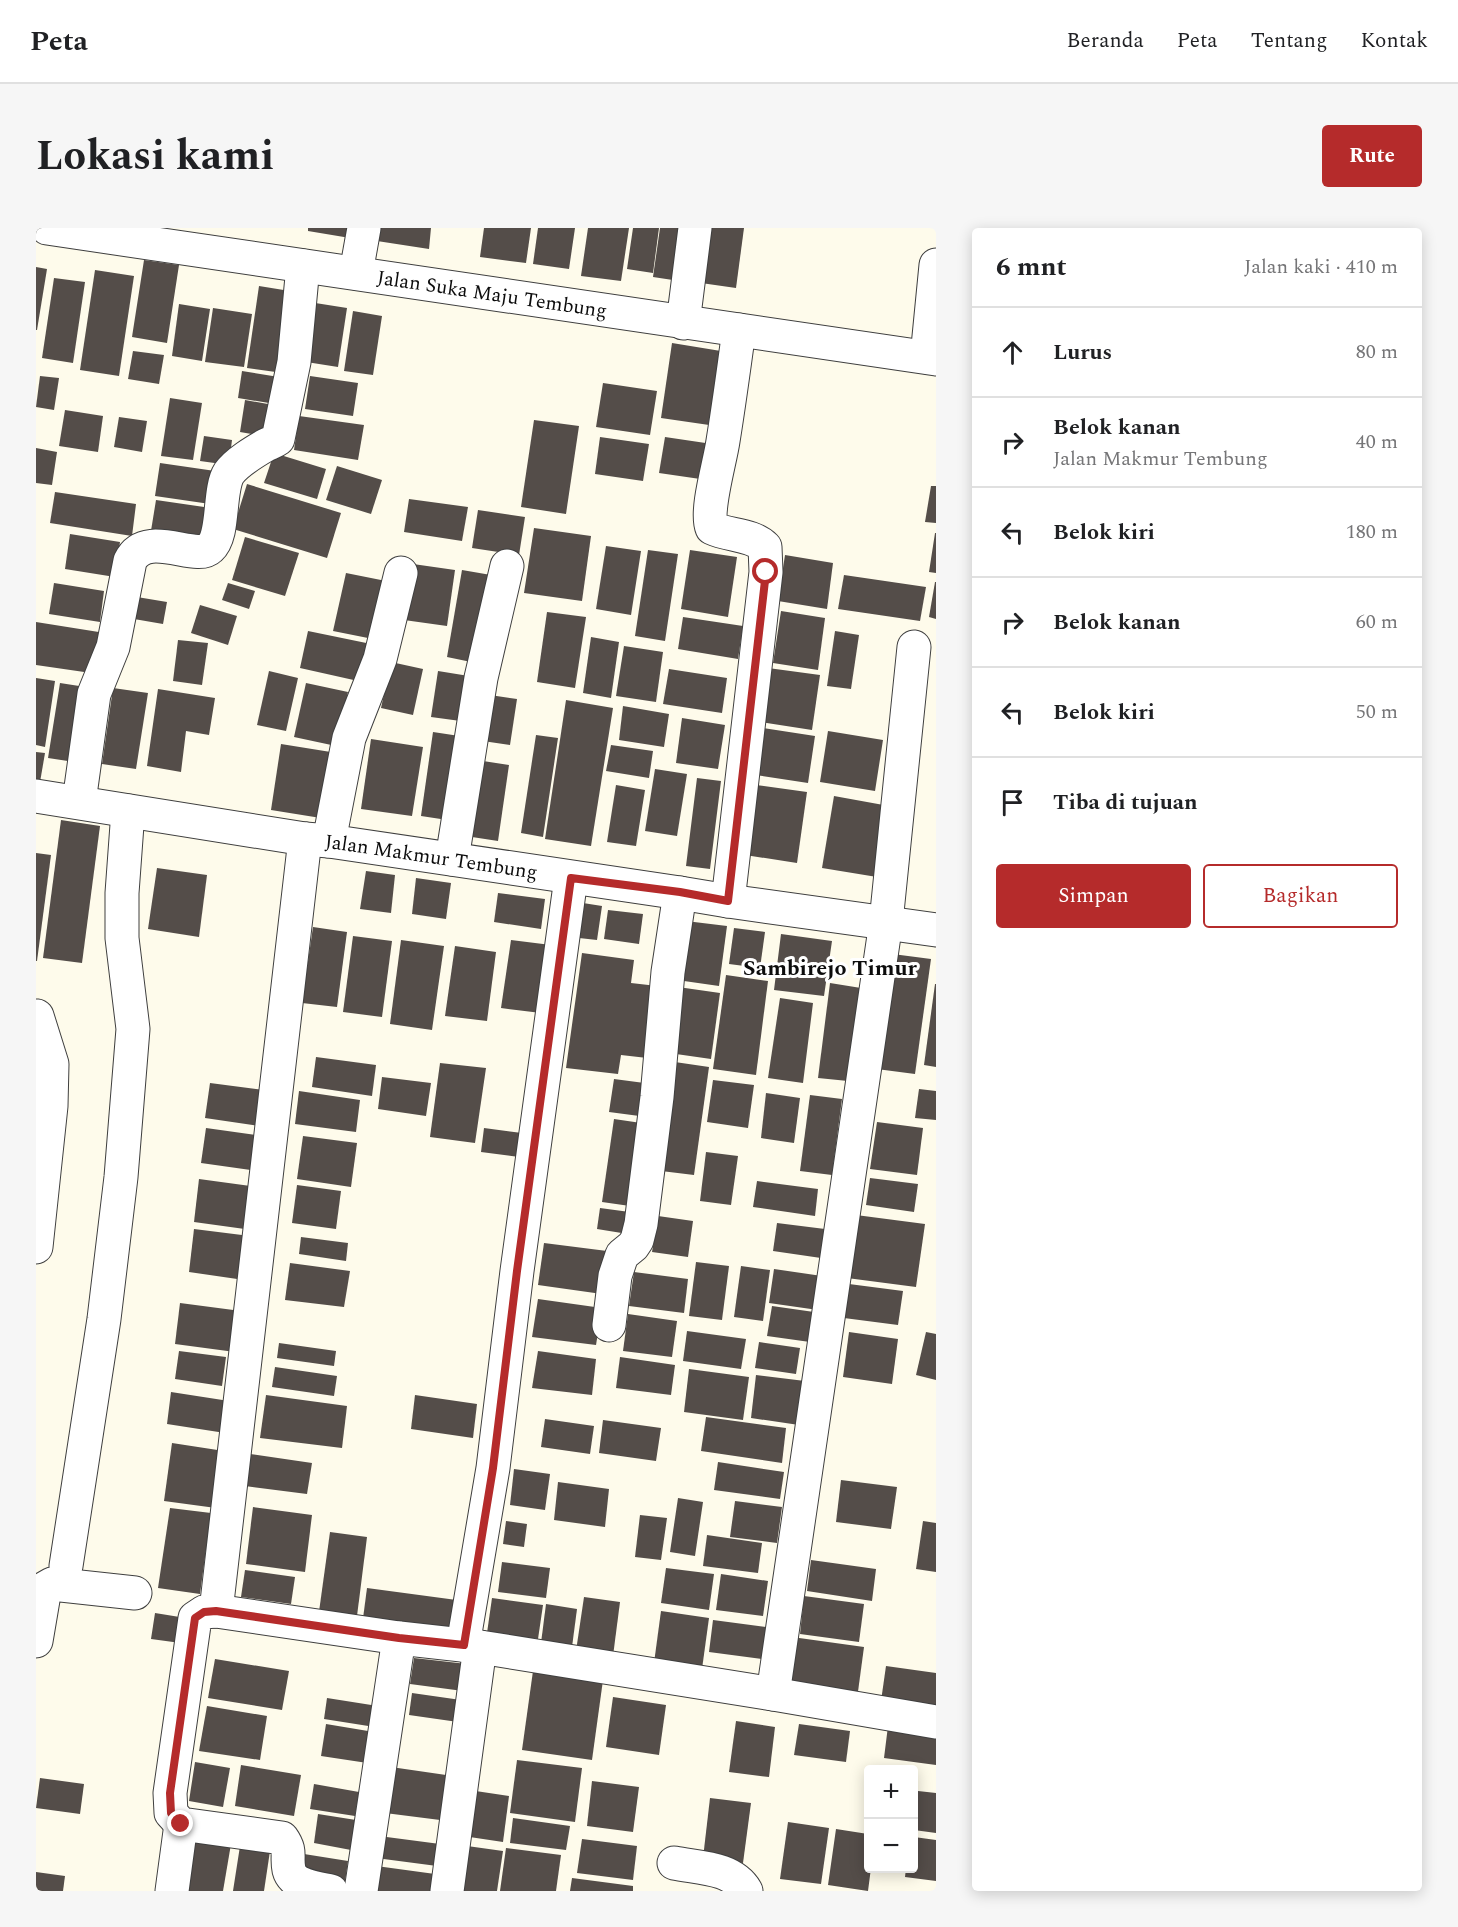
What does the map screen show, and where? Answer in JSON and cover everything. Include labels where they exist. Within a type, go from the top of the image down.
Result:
[{"type":"street","name":"Jalan Suka Maju Tembung","points":[[47,228],[931,358]]},
{"type":"street","points":[[356,273],[364,228]]},
{"type":"street","points":[[683,323],[695,228]]},
{"type":"street","points":[[931,358],[936,265]]},
{"type":"street","points":[[79,802],[94,694],[113,647],[130,561],[134,554],[142,548],[207,551],[212,547],[219,527],[227,476],[236,465],[278,439],[294,362],[303,266]]},
{"type":"street","points":[[728,901],[766,572],[765,547],[759,541],[723,533],[712,528],[710,523],[739,330]]},
{"type":"street","points":[[452,858],[481,678],[507,566]]},
{"type":"street","points":[[216,1611],[317,840],[349,738],[380,659],[400,573]]},
{"type":"street","points":[[772,1694],[886,922],[914,646]]},
{"type":"street","name":"Jalan Makmur Tembung","points":[[36,796],[571,878],[936,930]]},
{"type":"street","points":[[36,1641],[43,1595],[51,1576],[104,1320],[121,1177],[133,1029],[122,938],[122,892],[128,811]]},
{"type":"street","points":[[447,1891],[493,1468],[571,878]]},
{"type":"street","points":[[609,1325],[615,1276],[622,1255],[638,1240],[641,1224],[657,1097],[668,972],[680,892]]},
{"type":"street","points":[[36,1247],[51,1106],[52,1074],[52,1064],[37,1016]]},
{"type":"street","points":[[51,1576],[135,1593]]},
{"type":"street","points":[[331,1891],[296,1881],[289,1872],[287,1845],[282,1838],[181,1824],[171,1813],[170,1793],[195,1618],[204,1612],[216,1611],[399,1638],[472,1646],[936,1722]]},
{"type":"street","points":[[361,1891],[399,1638]]},
{"type":"street","points":[[172,1891],[181,1824]]},
{"type":"street","points":[[674,1863],[729,1874],[738,1880],[746,1891]]},
{"type":"building","points":[[308,228],[358,228],[356,239],[308,231]]},
{"type":"building","points":[[379,228],[431,228],[429,249],[377,241]]},
{"type":"building","points":[[484,228],[531,228],[526,263],[480,257]]},
{"type":"building","points":[[538,228],[575,228],[569,269],[533,264]]},
{"type":"building","points":[[588,228],[629,228],[621,281],[581,276]]},
{"type":"building","points":[[633,228],[659,228],[653,273],[627,269]]},
{"type":"building","points":[[660,228],[694,228],[686,282],[653,277]]},
{"type":"building","points":[[708,228],[744,228],[736,288],[701,283]]},
{"type":"building","points":[[144,260],[179,265],[167,343],[132,337]]},
{"type":"building","points":[[36,267],[47,269],[37,330],[36,330]]},
{"type":"building","points":[[95,270],[134,276],[119,376],[80,370]]},
{"type":"building","points":[[54,278],[85,282],[73,363],[42,358]]},
{"type":"building","points":[[259,286],[296,292],[283,373],[247,368]]},
{"type":"building","points":[[309,302],[347,308],[338,367],[300,361]]},
{"type":"building","points":[[179,304],[210,309],[202,361],[172,356]]},
{"type":"building","points":[[213,308],[252,314],[244,367],[205,362]]},
{"type":"building","points":[[353,311],[382,316],[373,375],[344,371]]},
{"type":"building","points":[[672,343],[727,352],[716,426],[661,418]]},
{"type":"building","points":[[133,351],[164,355],[159,384],[128,379]]},
{"type":"building","points":[[242,371],[285,378],[281,405],[238,398]]},
{"type":"building","points":[[40,376],[59,378],[54,410],[36,407]]},
{"type":"building","points":[[310,376],[358,383],[353,416],[305,409]]},
{"type":"building","points":[[603,383],[657,391],[650,435],[596,427]]},
{"type":"building","points":[[170,398],[202,403],[193,460],[161,456]]},
{"type":"building","points":[[245,400],[279,406],[274,438],[240,432]]},
{"type":"building","points":[[65,410],[103,416],[98,452],[59,446]]},
{"type":"building","points":[[299,416],[364,425],[358,460],[294,450]]},
{"type":"building","points":[[119,417],[147,421],[142,452],[114,447]]},
{"type":"building","points":[[534,420],[579,426],[566,514],[521,507]]},
{"type":"building","points":[[204,436],[232,440],[229,465],[200,461]]},
{"type":"building","points":[[600,437],[649,444],[643,481],[595,474]]},
{"type":"building","points":[[665,437],[719,445],[714,481],[659,473]]},
{"type":"building","points":[[36,448],[57,452],[52,485],[36,483]]},
{"type":"building","points":[[274,453],[326,469],[317,499],[264,483]]},
{"type":"building","points":[[160,463],[222,472],[217,505],[155,496]]},
{"type":"building","points":[[337,466],[382,480],[371,514],[326,500]]},
{"type":"building","points":[[247,484],[341,513],[327,558],[233,529]]},
{"type":"building","points":[[931,486],[936,486],[936,523],[925,522]]},
{"type":"building","points":[[55,492],[136,504],[132,536],[50,523]]},
{"type":"building","points":[[409,499],[468,507],[462,541],[404,532]]},
{"type":"building","points":[[156,500],[211,508],[206,546],[150,537]]},
{"type":"building","points":[[478,510],[525,517],[519,555],[472,548]]},
{"type":"building","points":[[534,528],[591,536],[582,601],[524,593]]},
{"type":"building","points":[[936,533],[936,573],[929,572]]},
{"type":"building","points":[[70,534],[120,542],[115,577],[65,569]]},
{"type":"building","points":[[245,537],[299,553],[285,596],[232,580]]},
{"type":"building","points":[[606,546],[641,551],[631,615],[596,609]]},
{"type":"building","points":[[648,550],[678,554],[665,641],[635,636]]},
{"type":"building","points":[[690,550],[737,557],[728,617],[681,609]]},
{"type":"building","points":[[785,555],[833,563],[827,609],[778,601]]},
{"type":"building","points":[[413,564],[455,570],[447,626],[404,620]]},
{"type":"building","points":[[462,570],[491,575],[476,663],[447,657]]},
{"type":"building","points":[[346,573],[391,582],[378,640],[333,631]]},
{"type":"building","points":[[844,575],[926,587],[920,621],[838,609]]},
{"type":"building","points":[[936,582],[936,619],[929,617]]},
{"type":"building","points":[[54,583],[104,591],[100,622],[49,614]]},
{"type":"building","points":[[228,583],[255,591],[249,609],[222,600]]},
{"type":"building","points":[[137,597],[167,602],[163,624],[134,619]]},
{"type":"building","points":[[200,605],[237,616],[228,645],[191,633]]},
{"type":"building","points":[[781,611],[825,618],[818,670],[773,663]]},
{"type":"building","points":[[547,612],[586,617],[575,688],[537,682]]},
{"type":"building","points":[[683,617],[743,626],[738,659],[678,649]]},
{"type":"building","points":[[36,622],[105,633],[98,674],[36,665]]},
{"type":"building","points":[[308,631],[376,645],[367,683],[300,668]]},
{"type":"building","points":[[835,631],[859,635],[851,689],[827,686]]},
{"type":"building","points":[[591,637],[619,642],[611,698],[583,693]]},
{"type":"building","points":[[178,640],[208,643],[202,685],[173,681]]},
{"type":"building","points":[[624,646],[663,652],[656,702],[616,696]]},
{"type":"building","points":[[391,662],[423,669],[413,715],[381,708]]},
{"type":"building","points":[[768,668],[820,675],[812,730],[760,722]]},
{"type":"building","points":[[669,669],[727,678],[722,713],[663,704]]},
{"type":"building","points":[[269,671],[298,678],[286,731],[257,725]]},
{"type":"building","points":[[438,671],[475,677],[468,722],[431,717]]},
{"type":"building","points":[[36,678],[55,681],[45,747],[36,745]]},
{"type":"building","points":[[60,683],[92,688],[81,763],[48,758]]},
{"type":"building","points":[[306,683],[348,692],[336,746],[294,737]]},
{"type":"building","points":[[113,688],[148,693],[136,769],[102,764]]},
{"type":"building","points":[[158,689],[215,698],[209,735],[186,731],[181,772],[147,766]]},
{"type":"building","points":[[483,694],[517,699],[510,745],[476,740]]},
{"type":"building","points":[[566,700],[613,708],[591,846],[545,839]]},
{"type":"building","points":[[623,706],[669,714],[664,747],[619,740]]},
{"type":"building","points":[[682,718],[725,725],[718,769],[676,763]]},
{"type":"building","points":[[763,728],[815,736],[808,783],[756,775]]},
{"type":"building","points":[[828,731],[883,740],[875,791],[820,782]]},
{"type":"building","points":[[433,732],[466,737],[454,821],[421,816]]},
{"type":"building","points":[[536,735],[558,738],[543,837],[521,833]]},
{"type":"building","points":[[371,739],[423,747],[412,816],[361,809]]},
{"type":"building","points":[[281,744],[337,753],[327,819],[271,810]]},
{"type":"building","points":[[611,745],[653,751],[649,778],[606,771]]},
{"type":"building","points":[[36,752],[45,753],[39,788],[36,788]]},
{"type":"building","points":[[470,759],[509,765],[498,841],[459,835]]},
{"type":"building","points":[[655,769],[687,774],[677,836],[645,831]]},
{"type":"building","points":[[697,778],[721,781],[710,869],[686,866]]},
{"type":"building","points":[[616,785],[645,790],[636,846],[607,842]]},
{"type":"building","points":[[756,785],[807,792],[797,863],[745,855]]},
{"type":"building","points":[[834,796],[889,806],[877,877],[822,868]]},
{"type":"building","points":[[61,820],[100,826],[82,963],[43,958]]},
{"type":"building","points":[[36,853],[51,855],[37,961],[36,961]]},
{"type":"building","points":[[157,868],[207,875],[199,937],[148,929]]},
{"type":"building","points":[[366,871],[395,875],[391,913],[360,909]]},
{"type":"building","points":[[416,878],[451,883],[446,919],[412,914]]},
{"type":"building","points":[[498,893],[545,899],[541,929],[494,922]]},
{"type":"building","points":[[583,903],[602,906],[597,940],[579,938]]},
{"type":"building","points":[[608,910],[643,914],[639,944],[604,939]]},
{"type":"building","points":[[686,921],[727,926],[719,986],[677,980]]},
{"type":"building","points":[[313,927],[347,932],[337,1007],[302,1003]]},
{"type":"building","points":[[734,928],[765,932],[760,968],[729,964]]},
{"type":"building","points":[[781,934],[832,941],[824,996],[774,990]]},
{"type":"building","points":[[353,936],[392,941],[382,1017],[343,1012]]},
{"type":"building","points":[[401,940],[444,946],[432,1030],[390,1024]]},
{"type":"building","points":[[511,940],[551,945],[541,1013],[501,1008]]},
{"type":"building","points":[[455,946],[496,952],[487,1021],[445,1016]]},
{"type":"building","points":[[582,953],[634,960],[631,983],[666,987],[656,1059],[621,1055],[618,1074],[566,1068]]},
{"type":"building","points":[[885,953],[931,959],[915,1074],[869,1068]]},
{"type":"building","points":[[726,975],[768,981],[756,1075],[713,1069]]},
{"type":"building","points":[[830,983],[861,988],[848,1081],[818,1078]]},
{"type":"building","points":[[936,984],[936,1067],[924,1065]]},
{"type":"building","points":[[678,987],[720,993],[711,1059],[669,1053]]},
{"type":"building","points":[[780,998],[813,1003],[803,1083],[768,1078]]},
{"type":"building","points":[[316,1057],[376,1065],[372,1096],[312,1087]]},
{"type":"building","points":[[668,1061],[709,1067],[694,1175],[653,1170]]},
{"type":"building","points":[[440,1063],[486,1068],[475,1143],[430,1137]]},
{"type":"building","points":[[382,1077],[431,1083],[426,1116],[378,1109]]},
{"type":"building","points":[[614,1079],[652,1084],[647,1117],[609,1112]]},
{"type":"building","points":[[713,1080],[754,1085],[748,1128],[707,1122]]},
{"type":"building","points":[[210,1083],[264,1090],[259,1126],[205,1118]]},
{"type":"building","points":[[919,1089],[936,1091],[936,1120],[915,1118]]},
{"type":"building","points":[[299,1091],[360,1100],[356,1132],[295,1124]]},
{"type":"building","points":[[766,1093],[800,1098],[794,1143],[761,1138]]},
{"type":"building","points":[[810,1095],[842,1099],[832,1175],[800,1171]]},
{"type":"building","points":[[614,1119],[648,1124],[637,1207],[602,1202]]},
{"type":"building","points":[[877,1122],[923,1128],[917,1175],[870,1169]]},
{"type":"building","points":[[206,1128],[263,1136],[258,1171],[201,1163]]},
{"type":"building","points":[[484,1128],[522,1133],[519,1157],[481,1152]]},
{"type":"building","points":[[303,1136],[357,1143],[351,1187],[297,1179]]},
{"type":"building","points":[[706,1152],[738,1156],[731,1205],[700,1201]]},
{"type":"building","points":[[870,1178],[918,1184],[914,1212],[866,1205]]},
{"type":"building","points":[[199,1179],[258,1187],[252,1230],[194,1222]]},
{"type":"building","points":[[757,1181],[818,1189],[815,1216],[753,1207]]},
{"type":"building","points":[[297,1185],[341,1191],[336,1229],[292,1223]]},
{"type":"building","points":[[600,1208],[637,1213],[634,1235],[597,1229]]},
{"type":"building","points":[[856,1215],[925,1224],[916,1287],[847,1278]]},
{"type":"building","points":[[658,1216],[693,1221],[688,1257],[652,1252]]},
{"type":"building","points":[[777,1223],[825,1229],[821,1258],[773,1251]]},
{"type":"building","points":[[194,1229],[257,1237],[251,1281],[189,1272]]},
{"type":"building","points":[[301,1237],[348,1243],[346,1261],[299,1254]]},
{"type":"building","points":[[544,1243],[615,1252],[609,1295],[538,1285]]},
{"type":"building","points":[[696,1262],[729,1266],[722,1320],[689,1316]]},
{"type":"building","points":[[290,1263],[350,1271],[344,1307],[285,1300]]},
{"type":"building","points":[[741,1266],[770,1270],[763,1321],[734,1317]]},
{"type":"building","points":[[774,1269],[822,1276],[818,1310],[769,1303]]},
{"type":"building","points":[[634,1272],[688,1279],[684,1313],[629,1306]]},
{"type":"building","points":[[849,1284],[903,1291],[898,1325],[844,1318]]},
{"type":"building","points":[[538,1299],[602,1308],[596,1345],[532,1337]]},
{"type":"building","points":[[180,1303],[241,1311],[235,1352],[175,1344]]},
{"type":"building","points":[[772,1306],[814,1312],[810,1342],[767,1336]]},
{"type":"building","points":[[628,1314],[677,1321],[672,1357],[623,1351]]},
{"type":"building","points":[[687,1331],[746,1339],[741,1369],[683,1361]]},
{"type":"building","points":[[849,1332],[898,1339],[892,1384],[843,1377]]},
{"type":"building","points":[[926,1332],[936,1334],[936,1380],[916,1375]]},
{"type":"building","points":[[759,1342],[800,1348],[796,1374],[755,1368]]},
{"type":"building","points":[[279,1343],[336,1351],[334,1366],[277,1358]]},
{"type":"building","points":[[179,1351],[226,1357],[222,1386],[175,1379]]},
{"type":"building","points":[[538,1351],[596,1359],[592,1395],[532,1388]]},
{"type":"building","points":[[620,1357],[675,1365],[671,1395],[616,1388]]},
{"type":"building","points":[[275,1367],[337,1376],[334,1396],[272,1387]]},
{"type":"building","points":[[689,1369],[749,1377],[743,1420],[684,1412]]},
{"type":"building","points":[[756,1375],[805,1381],[799,1425],[751,1418]]},
{"type":"building","points":[[171,1392],[229,1401],[225,1433],[167,1424]]},
{"type":"building","points":[[266,1395],[347,1406],[342,1448],[260,1438]]},
{"type":"building","points":[[415,1395],[477,1404],[473,1438],[411,1429]]},
{"type":"building","points":[[706,1417],[786,1428],[782,1463],[701,1451]]},
{"type":"building","points":[[545,1419],[594,1426],[590,1454],[541,1447]]},
{"type":"building","points":[[603,1420],[661,1428],[656,1461],[599,1453]]},
{"type":"building","points":[[172,1443],[224,1451],[216,1508],[164,1501]]},
{"type":"building","points":[[250,1454],[312,1463],[307,1494],[245,1486]]},
{"type":"building","points":[[718,1462],[784,1472],[780,1499],[714,1490]]},
{"type":"building","points":[[514,1469],[550,1474],[545,1510],[510,1505]]},
{"type":"building","points":[[841,1480],[897,1487],[891,1529],[836,1522]]},
{"type":"building","points":[[558,1482],[609,1489],[605,1527],[554,1520]]},
{"type":"building","points":[[678,1498],[703,1502],[695,1556],[670,1552]]},
{"type":"building","points":[[735,1501],[782,1507],[777,1543],[730,1537]]},
{"type":"building","points":[[253,1507],[312,1515],[305,1572],[246,1564]]},
{"type":"building","points":[[170,1508],[211,1513],[200,1594],[158,1588]]},
{"type":"building","points":[[640,1515],[667,1518],[661,1560],[635,1557]]},
{"type":"building","points":[[506,1521],[527,1524],[524,1547],[503,1544]]},
{"type":"building","points":[[923,1521],[936,1523],[936,1572],[916,1569]]},
{"type":"building","points":[[330,1532],[367,1537],[356,1624],[318,1619]]},
{"type":"building","points":[[707,1535],[762,1543],[758,1573],[703,1566]]},
{"type":"building","points":[[811,1560],[876,1569],[872,1601],[807,1591]]},
{"type":"building","points":[[502,1562],[550,1568],[546,1598],[498,1592]]},
{"type":"building","points":[[666,1568],[714,1574],[709,1610],[661,1603]]},
{"type":"building","points":[[245,1570],[295,1577],[291,1604],[241,1597]]},
{"type":"building","points":[[721,1574],[768,1581],[763,1616],[716,1610]]},
{"type":"building","points":[[367,1588],[464,1601],[459,1639],[362,1626]]},
{"type":"building","points":[[804,1596],[864,1604],[859,1642],[800,1634]]},
{"type":"building","points":[[584,1597],[620,1602],[613,1656],[576,1651]]},
{"type":"building","points":[[492,1598],[543,1605],[538,1639],[487,1633]]},
{"type":"building","points":[[546,1604],[577,1609],[572,1647],[541,1643]]},
{"type":"building","points":[[661,1611],[709,1618],[702,1669],[654,1663]]},
{"type":"building","points":[[155,1613],[192,1619],[188,1644],[151,1639]]},
{"type":"building","points":[[713,1620],[766,1627],[762,1659],[709,1652]]},
{"type":"building","points":[[792,1637],[864,1647],[857,1699],[784,1689]]},
{"type":"building","points":[[414,1658],[467,1664],[463,1691],[410,1684]]},
{"type":"building","points":[[215,1659],[289,1671],[282,1710],[208,1698]]},
{"type":"building","points":[[886,1666],[936,1673],[936,1716],[880,1708]]},
{"type":"building","points":[[533,1671],[603,1680],[592,1760],[522,1750]]},
{"type":"building","points":[[412,1693],[461,1700],[458,1722],[409,1715]]},
{"type":"building","points":[[613,1697],[666,1705],[659,1755],[606,1747]]},
{"type":"building","points":[[327,1698],[384,1707],[381,1728],[324,1719]]},
{"type":"building","points":[[207,1706],[267,1716],[260,1760],[199,1751]]},
{"type":"building","points":[[736,1721],[775,1727],[769,1777],[729,1772]]},
{"type":"building","points":[[326,1724],[380,1733],[374,1764],[321,1756]]},
{"type":"building","points":[[799,1724],[850,1731],[846,1762],[794,1755]]},
{"type":"building","points":[[888,1726],[936,1733],[936,1765],[884,1758]]},
{"type":"building","points":[[517,1760],[582,1768],[575,1822],[510,1813]]},
{"type":"building","points":[[195,1762],[230,1768],[223,1807],[189,1801]]},
{"type":"building","points":[[241,1765],[301,1775],[294,1816],[235,1806]]},
{"type":"building","points":[[391,1767],[453,1776],[448,1821],[385,1813]]},
{"type":"building","points":[[40,1778],[84,1784],[80,1814],[36,1808]]},
{"type":"building","points":[[592,1781],[639,1787],[633,1832],[587,1826]]},
{"type":"building","points":[[314,1784],[359,1792],[355,1816],[310,1809]]},
{"type":"building","points":[[469,1790],[509,1796],[503,1842],[463,1836]]},
{"type":"building","points":[[918,1791],[936,1793],[936,1833],[918,1831]]},
{"type":"building","points":[[710,1798],[751,1803],[743,1863],[703,1858]]},
{"type":"building","points":[[318,1814],[356,1820],[351,1850],[314,1843]]},
{"type":"building","points":[[513,1818],[570,1826],[566,1850],[510,1843]]},
{"type":"building","points":[[788,1822],[829,1828],[821,1884],[780,1879]]},
{"type":"building","points":[[836,1829],[864,1833],[864,1873],[870,1873],[868,1891],[828,1885]]},
{"type":"building","points":[[379,1836],[440,1844],[437,1866],[376,1858]]},
{"type":"building","points":[[188,1838],[231,1844],[223,1891],[184,1891]]},
{"type":"building","points":[[918,1838],[936,1840],[936,1881],[905,1877],[905,1873],[918,1873]]},
{"type":"building","points":[[582,1839],[637,1846],[633,1880],[577,1873]]},
{"type":"building","points":[[460,1845],[503,1851],[497,1891],[454,1891]]},
{"type":"building","points":[[240,1846],[270,1851],[264,1891],[233,1891]]},
{"type":"building","points":[[506,1848],[561,1855],[556,1891],[500,1891]]},
{"type":"building","points":[[304,1854],[348,1861],[344,1889],[299,1882]]},
{"type":"building","points":[[369,1865],[435,1874],[433,1891],[366,1891]]},
{"type":"building","points":[[36,1872],[65,1876],[63,1891],[36,1891]]},
{"type":"building","points":[[572,1878],[633,1886],[633,1891],[570,1891]]},
{"type":"district","name":"Sambirejo Timur","points":[[830,967]]},
{"type":"route","points":[[181,1824],[171,1813],[170,1793],[195,1618],[204,1612],[216,1611],[399,1638],[464,1645],[493,1468],[517,1271],[571,878],[680,892],[728,901],[766,572]]}]
